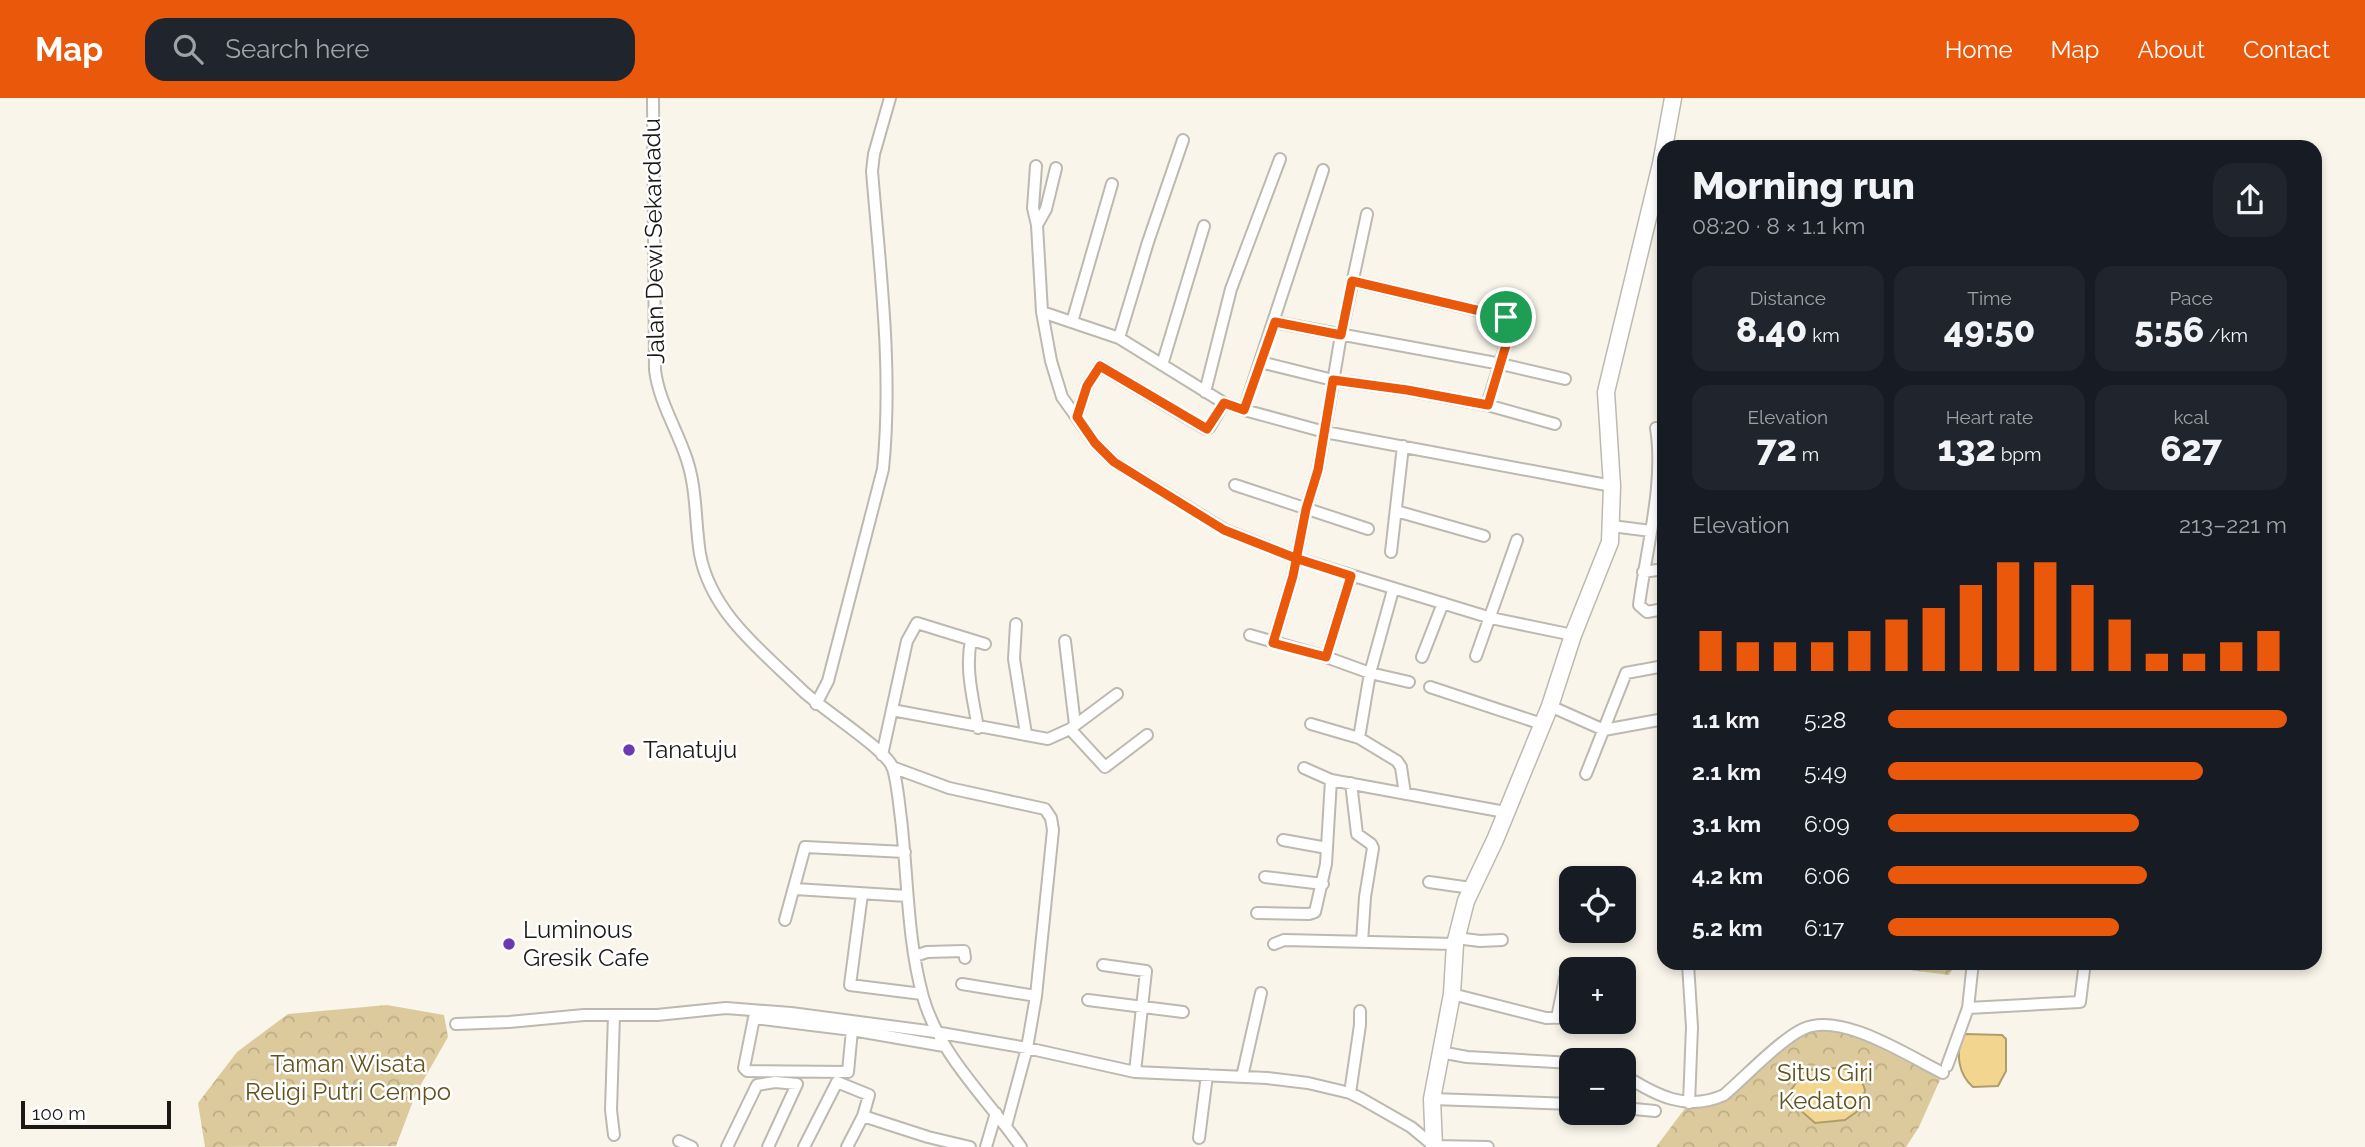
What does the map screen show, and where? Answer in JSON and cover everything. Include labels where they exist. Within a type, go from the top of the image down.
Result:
[{"type":"street","name":"Jalan Dewi Sekardadu","points":[[653,98],[654,370],[657,387],[687,461],[694,490],[700,553],[706,580],[717,601],[736,625],[816,704],[882,755],[892,767]]},
{"type":"street","points":[[816,704],[828,681],[883,469],[886,437],[884,289],[872,171],[874,154],[890,98]]},
{"type":"street","points":[[1665,140],[1673,98]]},
{"type":"street","points":[[1119,338],[1183,140]]},
{"type":"street","points":[[1205,392],[1231,289],[1280,159]]},
{"type":"street","points":[[1035,166],[1033,208],[1037,225],[1042,312],[1057,386],[1095,443],[1114,462],[1224,530],[1295,558],[1490,618],[1573,635]]},
{"type":"street","points":[[1037,225],[1046,209],[1056,168]]},
{"type":"street","points":[[1244,410],[1323,170]]},
{"type":"street","points":[[1434,1146],[1432,1099],[1452,994],[1456,941],[1471,887],[1495,840],[1550,706],[1573,635],[1610,542],[1612,486],[1606,391],[1657,181]]},
{"type":"street","points":[[1072,322],[1112,184]]},
{"type":"street","points":[[1273,643],[1293,576],[1306,509],[1318,470],[1341,335],[1367,214]]},
{"type":"street","points":[[1162,365],[1204,226]]},
{"type":"street","points":[[1352,281],[1508,318],[1512,325],[1488,405]]},
{"type":"street","points":[[1042,312],[1119,338],[1224,403],[1244,410],[1325,432],[1612,486]]},
{"type":"street","points":[[1275,322],[1501,364],[1564,379]]},
{"type":"street","points":[[1259,362],[1333,380],[1488,405],[1555,424]]},
{"type":"street","points":[[1077,417],[1087,386],[1100,366],[1206,429],[1224,403]]},
{"type":"street","points":[[1391,552],[1403,446]]},
{"type":"street","points":[[1235,485],[1368,529]]},
{"type":"street","points":[[1657,499],[1643,572],[1640,607],[1647,612],[1657,610]]},
{"type":"street","points":[[1396,511],[1484,536]]},
{"type":"street","points":[[1612,526],[1651,530],[1657,528]]},
{"type":"street","points":[[1476,656],[1517,540]]},
{"type":"street","points":[[1643,572],[1657,570]]},
{"type":"street","points":[[1326,657],[1351,576]]},
{"type":"street","points":[[1359,738],[1370,673],[1393,590]]},
{"type":"street","points":[[1422,657],[1443,603]]},
{"type":"street","points":[[882,755],[907,641],[917,623],[985,644]]},
{"type":"street","points":[[1016,624],[1014,659],[1026,734]]},
{"type":"street","points":[[1250,635],[1370,673],[1409,682]]},
{"type":"street","points":[[971,640],[969,676],[978,727]]},
{"type":"street","points":[[1065,641],[1072,727],[1105,767],[1147,735]]},
{"type":"street","points":[[1586,774],[1626,673],[1657,667]]},
{"type":"street","points":[[1430,687],[1542,724]]},
{"type":"street","points":[[892,710],[1048,739],[1072,727],[1117,694]]},
{"type":"street","points":[[1550,706],[1604,730],[1657,720]]},
{"type":"street","points":[[1311,724],[1359,738],[1397,761],[1401,766],[1405,794]]},
{"type":"street","points":[[1006,1126],[1027,1048],[1036,996],[1051,861],[1051,818],[1045,809],[949,788],[892,767],[922,994],[944,1046],[1021,1147]]},
{"type":"street","points":[[1304,768],[1331,780],[1505,812]]},
{"type":"street","points":[[1257,913],[1315,912],[1323,884],[1331,780]]},
{"type":"street","points":[[1351,783],[1357,834],[1373,848],[1365,897],[1362,942]]},
{"type":"street","points":[[1283,840],[1327,848]]},
{"type":"street","points":[[785,920],[795,889],[802,850],[807,845],[905,852]]},
{"type":"street","points":[[1265,877],[1323,884]]},
{"type":"street","points":[[1429,882],[1471,887]]},
{"type":"street","points":[[795,889],[907,896]]},
{"type":"street","points":[[862,894],[850,985],[922,994]]},
{"type":"street","points":[[1274,944],[1284,940],[1502,940]]},
{"type":"street","points":[[915,956],[927,952],[964,951],[965,958]]},
{"type":"street","points":[[1103,965],[1146,971],[1135,1072]]},
{"type":"street","points":[[1688,970],[1692,1027],[1689,1103]]},
{"type":"street","points":[[1636,1083],[1667,1098],[1689,1103],[1711,1101],[1724,1095],[1794,1034],[1817,1025],[1838,1025],[1862,1033],[1945,1069],[1968,1008],[1972,970]]},
{"type":"street","points":[[1968,1008],[2080,1002],[2084,970]]},
{"type":"street","points":[[962,984],[1036,996]]},
{"type":"street","points":[[1242,1077],[1261,993]]},
{"type":"street","points":[[1452,994],[1546,1018],[1557,1018],[1559,1008]]},
{"type":"street","points":[[1088,1000],[1183,1012]]},
{"type":"street","points":[[456,1024],[742,1009],[936,1032],[1027,1048],[1135,1072],[1308,1083],[1350,1093],[1411,1127],[1434,1146],[1488,1147]]},
{"type":"street","points":[[1350,1093],[1360,1012]]},
{"type":"street","points":[[614,1015],[611,1110],[614,1135]]},
{"type":"street","points":[[852,1030],[848,1070],[845,1073],[744,1070],[754,1018],[852,1030],[944,1046]]},
{"type":"street","points":[[1440,1052],[1467,1057],[1559,1062]]},
{"type":"street","points":[[1199,1138],[1207,1075]]},
{"type":"street","points":[[727,1147],[757,1085],[775,1082],[797,1084],[768,1147]]},
{"type":"street","points":[[804,1147],[837,1082],[869,1095],[863,1116],[847,1147]]},
{"type":"street","points":[[1432,1099],[1559,1104]]},
{"type":"street","points":[[1636,1109],[1655,1111]]},
{"type":"street","points":[[986,1147],[996,1113]]},
{"type":"street","points":[[863,1116],[927,1142],[970,1147]]},
{"type":"street","points":[[679,1141],[692,1147]]},
{"type":"green space","points":[[1911,970],[1952,970],[1949,975]]},
{"type":"green space","name":"Taman Wisata Religi Putri Cempo","points":[[387,1005],[444,1015],[448,1037],[416,1093],[396,1146],[205,1147],[198,1103],[237,1052],[288,1014]]},
{"type":"green space","name":"Situs Giri Kedaton","points":[[1844,1027],[1943,1073],[1919,1127],[1906,1147],[1656,1147],[1689,1103],[1711,1101],[1805,1028]]},
{"type":"shaded area","points":[[2002,1035],[2006,1039],[2006,1071],[1998,1086],[1973,1087],[1964,1076],[1959,1050],[1962,1036]]},
{"type":"shaded area","points":[[1805,1070],[1858,1070],[1865,1090],[1862,1108],[1845,1120],[1815,1123],[1799,1109],[1791,1090]]},
{"type":"place","name":"Tanatuju","points":[[629,750]]},
{"type":"place","name":"Luminous Gresik Cafe","points":[[509,944]]},
{"type":"route","points":[[1506,317],[1352,281],[1341,335],[1275,322],[1244,410],[1224,403],[1207,429],[1100,366],[1087,386],[1077,417],[1095,443],[1114,462],[1224,530],[1295,558],[1351,576],[1326,657],[1273,643],[1293,576],[1295,558],[1306,509],[1318,470],[1333,380],[1488,405],[1512,325],[1511,320],[1506,317]]}]
